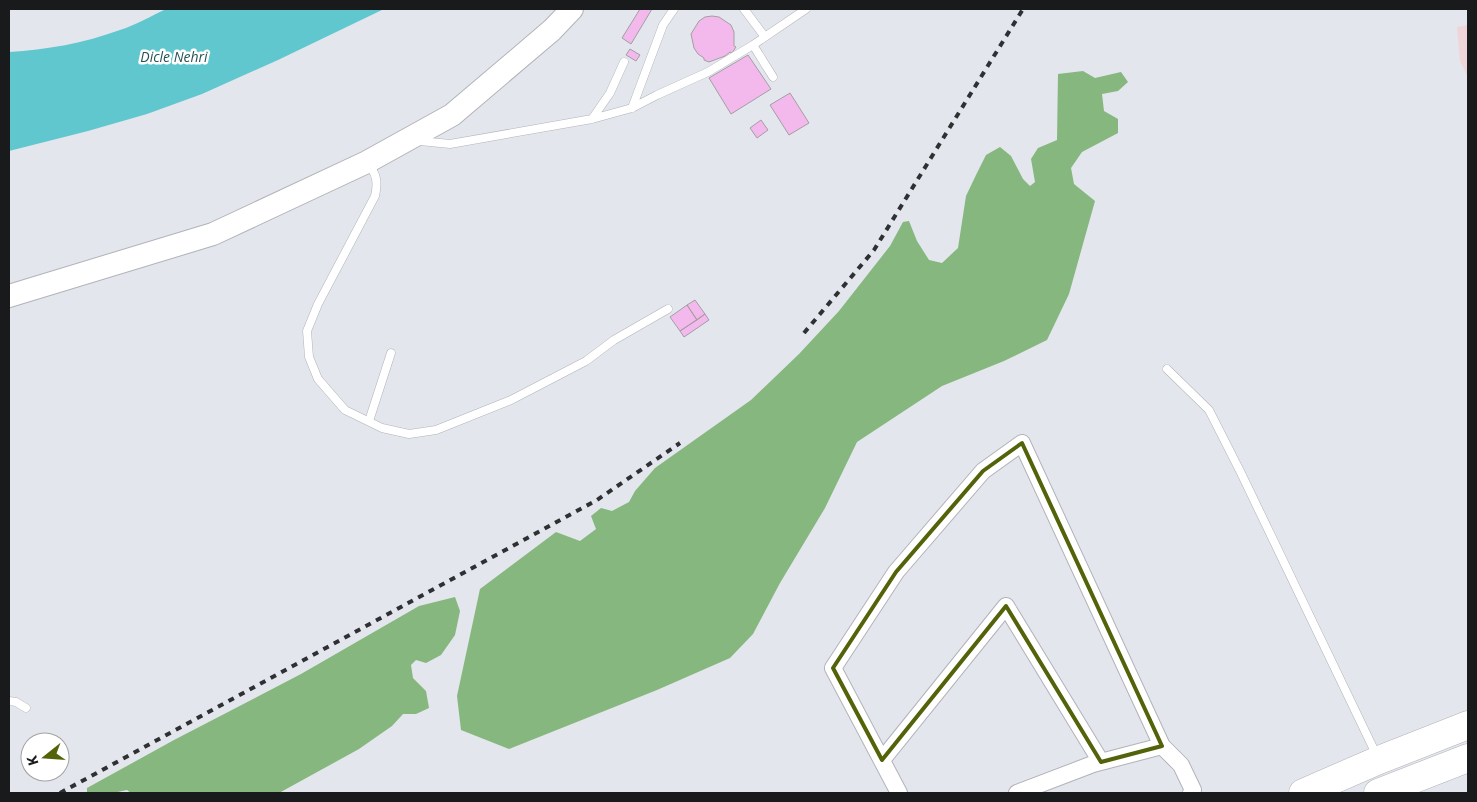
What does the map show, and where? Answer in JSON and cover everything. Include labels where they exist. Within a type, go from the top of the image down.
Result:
[{"type":"highway","points":[[1303,793],[1379,760],[1468,725]]},
{"type":"highway","points":[[1378,793],[1410,787],[1468,758]]},
{"type":"street","points":[[9,296],[213,234],[367,162],[452,115],[552,30],[572,9]]},
{"type":"street","points":[[899,793],[833,668],[896,572],[983,471],[1022,444],[1162,746],[1181,765],[1193,790],[1191,793]]},
{"type":"street","points":[[882,760],[1006,606],[1101,762]]},
{"type":"street","points":[[1017,793],[1101,762],[1162,746]]},
{"type":"lane","points":[[632,108],[663,25],[674,9]]},
{"type":"lane","points":[[744,9],[765,37]]},
{"type":"lane","points":[[408,139],[450,144],[592,119],[632,108],[708,72],[754,45],[806,9]]},
{"type":"lane","points":[[754,45],[773,77]]},
{"type":"lane","points":[[592,119],[610,93],[624,62]]},
{"type":"lane","points":[[367,162],[374,171],[378,184],[375,196],[318,304],[307,331],[309,356],[318,379],[345,410],[369,422],[382,428],[409,434],[436,430],[511,400],[575,368],[586,362],[614,340],[668,309]]},
{"type":"lane","points":[[369,422],[391,353]]},
{"type":"lane","points":[[1167,369],[1209,410],[1379,760]]},
{"type":"lane","points":[[9,701],[16,702],[26,708]]},
{"type":"highlighted area","points":[[1022,443],[1162,746],[1101,762],[1006,606],[882,760],[833,668],[896,572],[983,471]]},
{"type":"shaded area","points":[[1468,25],[1468,77],[1460,61],[1457,27]]},
{"type":"green space","points":[[1083,71],[1095,78],[1121,72],[1128,82],[1118,91],[1102,94],[1104,111],[1118,119],[1118,133],[1082,152],[1071,168],[1074,184],[1095,201],[1069,294],[1047,340],[1004,361],[942,386],[857,442],[825,508],[780,583],[753,634],[730,658],[657,690],[509,749],[461,730],[457,696],[480,589],[556,532],[580,541],[596,529],[591,516],[601,508],[612,511],[629,502],[635,491],[655,468],[751,400],[799,354],[839,311],[890,246],[903,222],[909,221],[917,241],[929,260],[942,263],[958,248],[966,196],[986,155],[1000,147],[1011,156],[1023,179],[1030,186],[1035,182],[1031,159],[1038,148],[1057,140],[1058,74]]},
{"type":"green space","points":[[455,597],[460,611],[455,635],[441,655],[426,663],[416,660],[411,665],[413,678],[426,691],[429,708],[416,714],[403,714],[392,726],[359,749],[279,793],[131,793],[127,790],[113,793],[87,793],[87,788],[301,674],[419,606]]},
{"type":"water","name":"Dicle Nehri","points":[[166,9],[384,9],[202,94],[147,114],[9,151],[9,52],[51,48],[93,39],[132,26]]},
{"type":"building","points":[[640,9],[652,9],[631,44],[622,38]]},
{"type":"building","points":[[705,17],[719,17],[731,25],[734,32],[734,46],[736,47],[732,53],[730,52],[709,62],[704,60],[694,48],[691,34],[699,21]]},
{"type":"building","points":[[630,49],[640,55],[636,61],[626,55]]},
{"type":"building","points":[[748,55],[771,89],[731,114],[709,78]]},
{"type":"building","points":[[790,93],[809,123],[789,135],[770,105]]},
{"type":"building","points":[[761,120],[768,130],[757,138],[750,128]]},
{"type":"building","points":[[695,300],[705,314],[697,320],[687,305]]},
{"type":"building","points":[[687,305],[697,320],[680,331],[670,317]]},
{"type":"building","points":[[705,314],[709,320],[684,337],[680,331]]},
{"type":"railway","points":[[804,333],[874,250],[1023,9]]},
{"type":"railway","points":[[60,793],[597,500],[680,443]]}]
